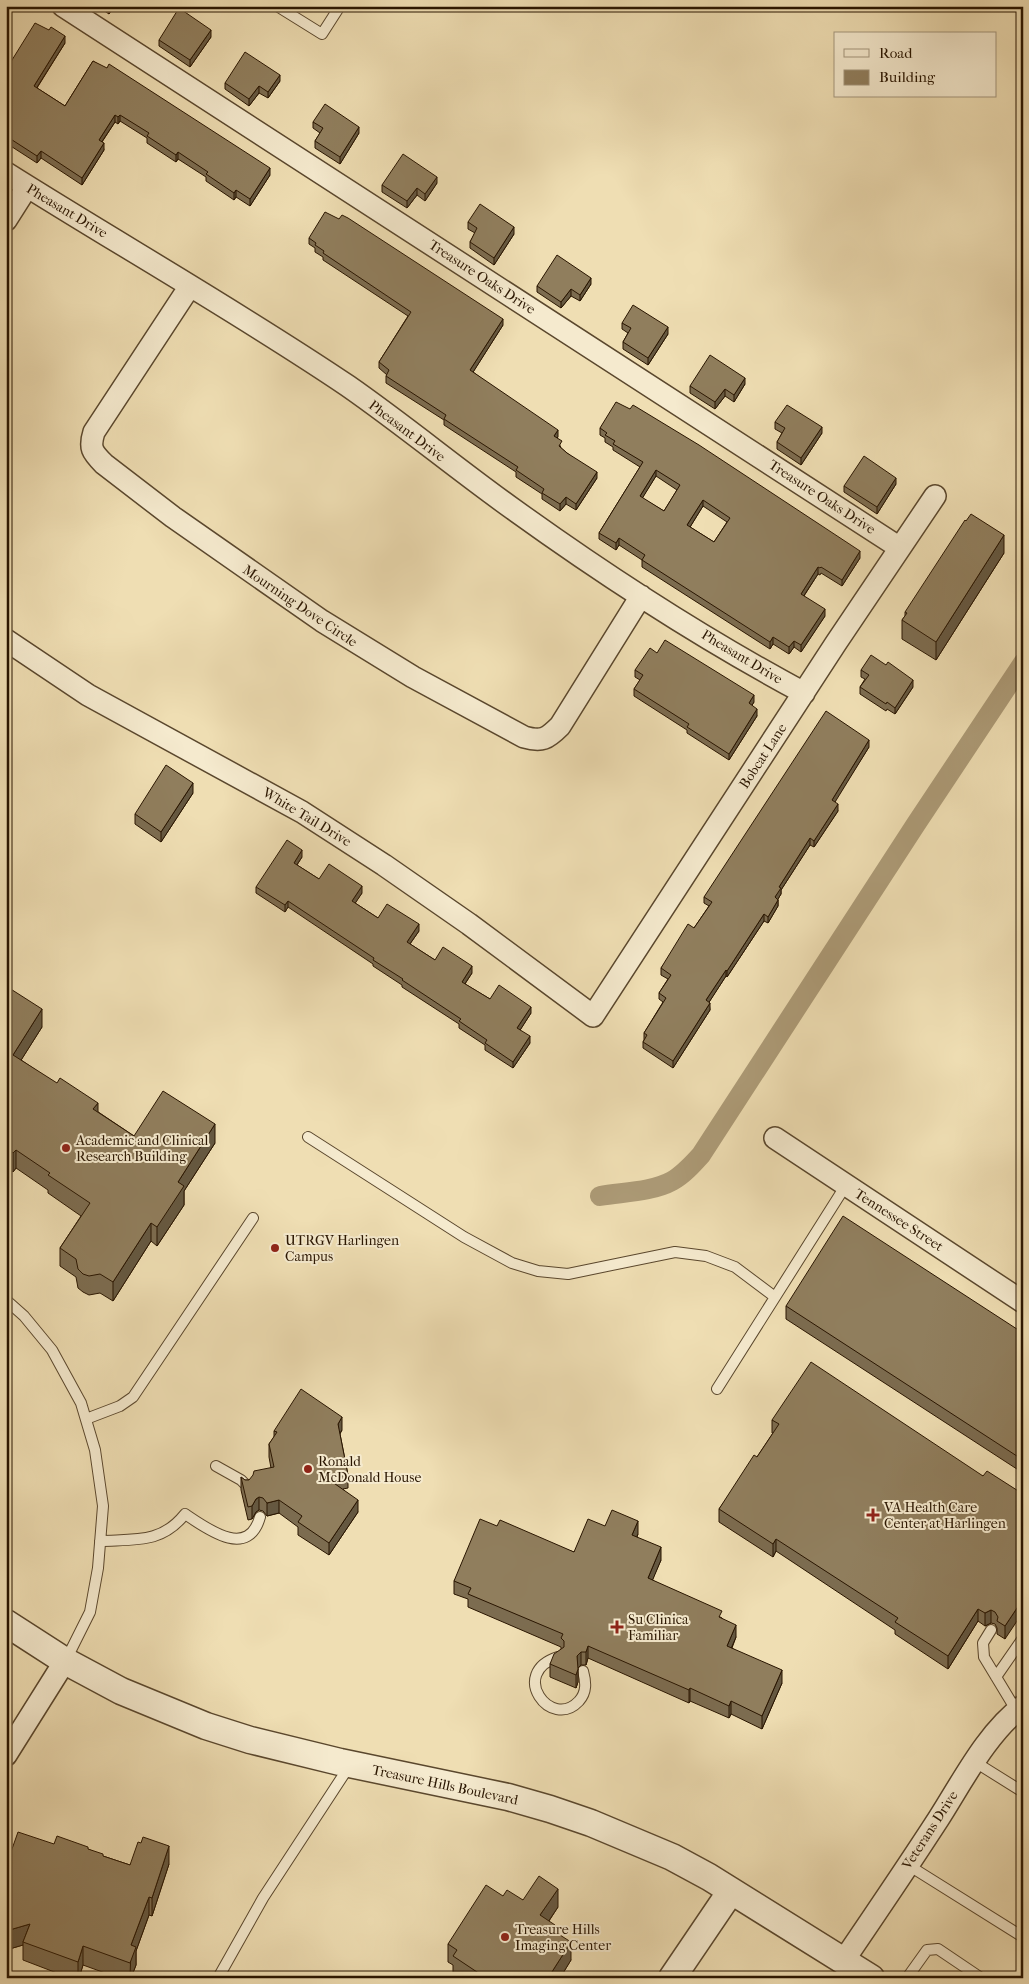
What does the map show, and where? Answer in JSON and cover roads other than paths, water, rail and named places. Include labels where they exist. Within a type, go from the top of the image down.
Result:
[{"type":"street","name":"Treasure Oaks Drive","points":[[63,6],[900,548]]},
{"type":"street","name":"Pheasant Drive","points":[[6,173],[264,330],[350,388],[512,509],[641,596],[774,677],[804,693]]},
{"type":"street","points":[[6,220],[27,187]]},
{"type":"street","name":"Mourning Dove Circle","points":[[190,286],[94,432],[91,444],[95,454],[104,464],[244,568],[322,622],[380,658],[524,737],[538,741],[550,735],[560,726],[641,596]]},
{"type":"street","name":"Bobcat Lane","points":[[593,1016],[935,496]]},
{"type":"street","name":"White Tail Drive","points":[[6,640],[88,695],[302,812],[384,865],[469,924],[593,1016]]},
{"type":"street","name":"Tennessee Street","points":[[775,1138],[1023,1302]]},
{"type":"street","name":"Treasure Hills Boulevard","points":[[6,1623],[65,1661],[121,1691],[206,1726],[250,1740],[351,1764],[508,1797],[550,1808],[591,1823],[672,1857],[731,1891],[871,1978]]},
{"type":"street","points":[[6,1755],[65,1661]]},
{"type":"street","name":"Veterans Drive","points":[[844,1960],[975,1762],[1001,1725],[1020,1708]]},
{"type":"street","points":[[672,1978],[731,1891]]},
{"type":"lane","points":[[277,6],[322,34],[340,6]]},
{"type":"lane","points":[[308,1137],[464,1237],[512,1263],[538,1271],[568,1274],[675,1252],[706,1256],[735,1267],[775,1297]]},
{"type":"lane","points":[[716,1388],[846,1186]]},
{"type":"lane","points":[[86,1419],[120,1406],[133,1397],[253,1218]]},
{"type":"lane","points":[[6,1300],[24,1316],[52,1350],[81,1402],[95,1450],[103,1506],[98,1568],[90,1612],[65,1661]]},
{"type":"lane","points":[[216,1466],[241,1480],[247,1486]]},
{"type":"lane","points":[[100,1541],[149,1539],[163,1535],[176,1526],[185,1514],[224,1538],[237,1539],[257,1527],[260,1517]]},
{"type":"lane","points":[[991,1630],[983,1643],[984,1657],[996,1677],[1020,1708]]},
{"type":"lane","points":[[996,1677],[1023,1638]]},
{"type":"lane","points":[[558,1657],[547,1662],[536,1675],[536,1692],[546,1705],[554,1709],[562,1709],[571,1707],[578,1702],[586,1688],[583,1671]]},
{"type":"lane","points":[[975,1762],[1023,1792]]},
{"type":"lane","points":[[218,1978],[263,1898],[351,1764]]},
{"type":"lane","points":[[908,1865],[1023,1937]]},
{"type":"lane","points":[[907,1978],[927,1950],[938,1949],[981,1978]]},
{"type":"waterway","points":[[600,1196],[646,1190],[664,1185],[680,1176],[701,1155],[1023,663]]},
{"type":"place","name":"Academic and Clinical Research Building","points":[[66,1148]]},
{"type":"place","name":"UTRGV Harlingen Campus","points":[[275,1248]]},
{"type":"place","name":"Ronald McDonald House","points":[[308,1469]]},
{"type":"place","name":"VA Health Care Center at Harlingen","points":[[873,1515]]},
{"type":"place","name":"Su Clinica Familiar","points":[[617,1627]]},
{"type":"place","name":"Treasure Hills Imaging Center","points":[[505,1937]]}]
